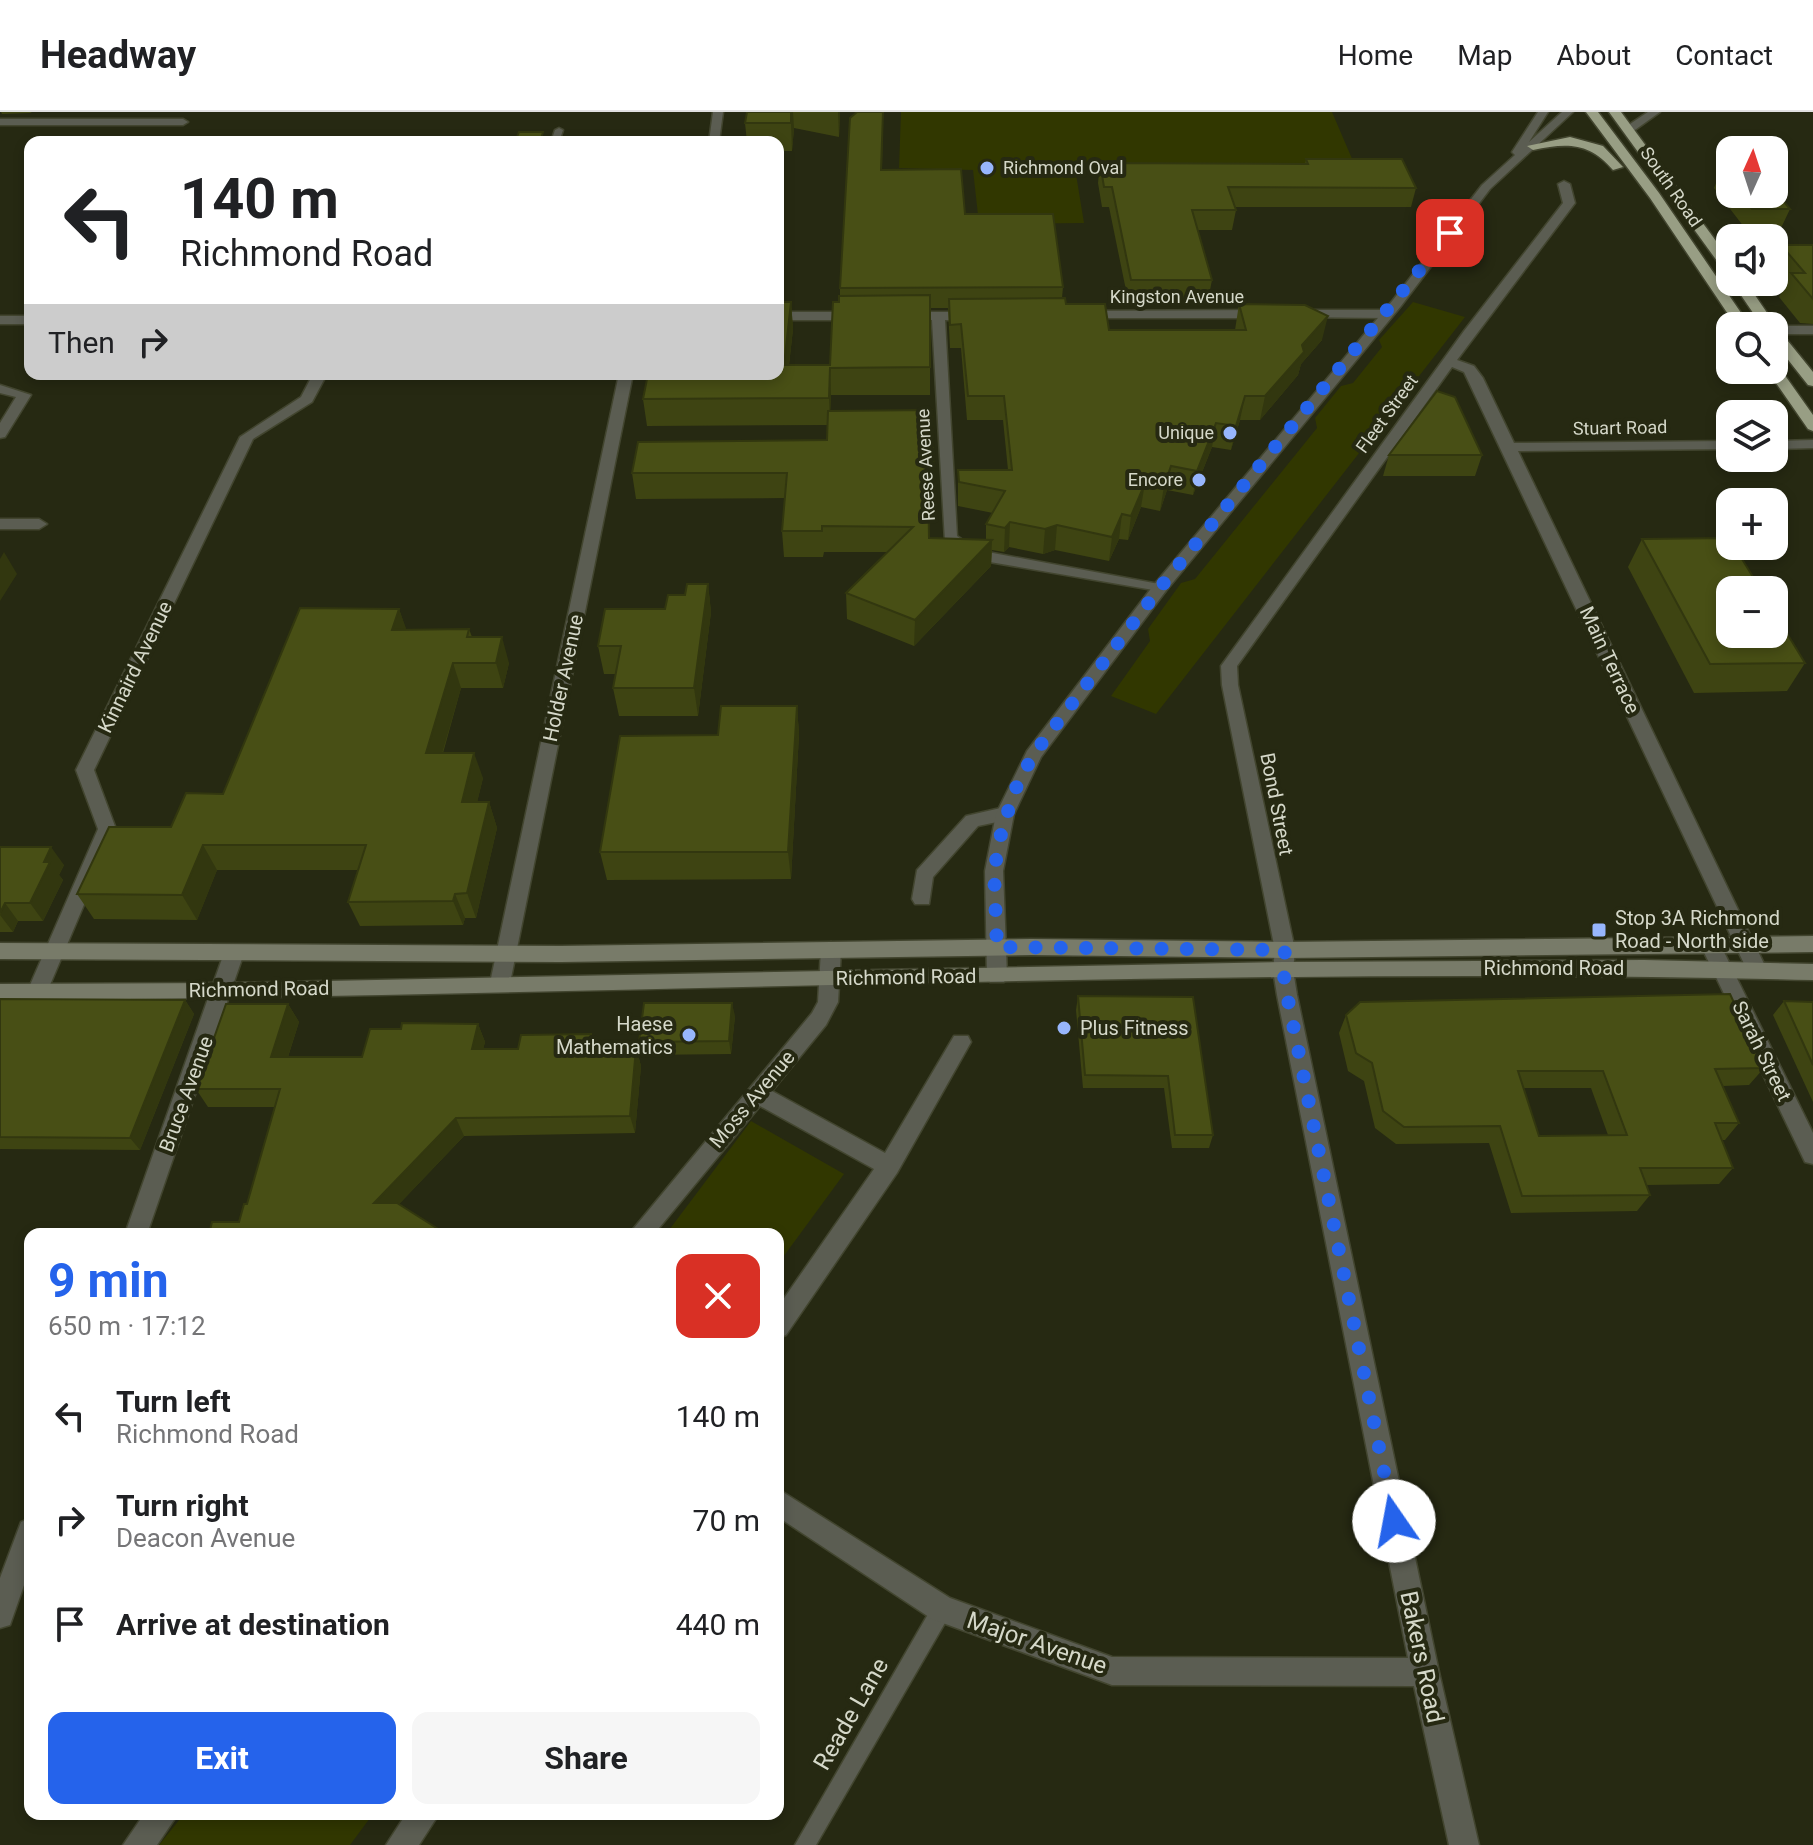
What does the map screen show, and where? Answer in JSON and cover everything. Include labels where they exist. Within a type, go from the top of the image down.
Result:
[{"type":"highway","name":"South Road","points":[[1615,112],[1716,250]]},
{"type":"highway","name":"South Road","points":[[1595,114],[1734,312]]},
{"type":"highway","points":[[1533,146],[1564,141],[1596,145],[1605,150],[1627,182],[1655,196]]},
{"type":"highway","points":[[1788,349],[1813,382]]},
{"type":"highway","points":[[1784,384],[1813,426]]},
{"type":"main road","name":"Richmond Road","points":[[0,992],[223,991],[500,983],[997,976],[1284,960],[1813,944]]},
{"type":"main road","name":"Richmond Road","points":[[0,951],[506,954],[997,947],[1284,960],[1813,972]]},
{"type":"street","points":[[715,136],[718,112]]},
{"type":"street","points":[[997,976],[994,871],[1005,814],[1033,755],[1159,589],[1486,187],[1513,159],[1543,112]]},
{"type":"street","points":[[1513,159],[1533,146],[1568,112]]},
{"type":"street","points":[[1628,130],[1655,112]]},
{"type":"street","points":[[0,122],[183,122]]},
{"type":"street","name":"Fleet Street","points":[[1229,666],[1569,203],[1564,184]]},
{"type":"street","name":"Kingston Avenue","points":[[1064,315],[1384,314]]},
{"type":"street","points":[[784,316],[874,316]]},
{"type":"street","points":[[890,316],[985,316]]},
{"type":"street","name":"Reese Avenue","points":[[938,316],[950,538],[972,554],[1159,589]]},
{"type":"street","points":[[0,320],[24,320]]},
{"type":"street","points":[[1788,331],[1813,330]]},
{"type":"street","name":"Main Terrace","points":[[1450,362],[1469,369],[1476,377],[1757,970]]},
{"type":"street","name":"Kinnaird Avenue","points":[[37,992],[107,829],[85,770],[247,437],[307,399],[317,380]]},
{"type":"street","name":"Holder Avenue","points":[[500,983],[625,380]]},
{"type":"street","points":[[0,389],[18,391],[24,395],[0,434]]},
{"type":"street","points":[[1788,445],[1813,444]]},
{"type":"street","name":"Stuart Road","points":[[1509,447],[1716,445]]},
{"type":"street","points":[[0,524],[39,524]]},
{"type":"street","name":"Bond Street","points":[[1229,666],[1230,685],[1284,960]]},
{"type":"street","points":[[922,899],[924,875],[972,821],[1005,814]]},
{"type":"street","name":"Sarah Street","points":[[1711,946],[1813,1155]]},
{"type":"street","name":"Moss Avenue","points":[[645,1228],[819,1019],[828,1002],[831,950]]},
{"type":"street","name":"Bruce Avenue","points":[[138,1228],[234,953]]},
{"type":"street","name":"Bakers Road","points":[[1284,960],[1425,1672],[1464,1845]]},
{"type":"street","points":[[784,1318],[889,1166],[961,1042]]},
{"type":"street","points":[[756,1093],[889,1166]]},
{"type":"street","name":"Major Avenue","points":[[784,1506],[942,1609],[1112,1671],[1425,1672]]},
{"type":"street","points":[[0,1615],[24,1548]]},
{"type":"street","points":[[138,1845],[158,1820]]},
{"type":"street","points":[[401,1845],[420,1820]]},
{"type":"lane","points":[[557,136],[559,130]]},
{"type":"lane","name":"Reade Lane","points":[[805,1845],[942,1609]]},
{"type":"green space","name":"Richmond Oval","points":[[901,112],[1332,112],[1356,168],[1075,168],[1084,223],[979,224],[973,170],[899,168]]},
{"type":"green space","points":[[1413,302],[1465,317],[1156,714],[1111,696],[1150,641],[1148,629],[1181,583],[1195,579],[1317,428],[1315,418],[1341,386],[1353,383],[1382,347],[1379,340]]},
{"type":"green space","points":[[751,1121],[844,1174],[784,1256],[784,1228],[671,1228]]},
{"type":"green space","points":[[179,1820],[369,1820],[350,1845],[159,1845]]},
{"type":"building","points":[[747,112],[791,112],[791,123],[745,123]]},
{"type":"building","points":[[857,112],[883,112],[881,170],[961,169],[965,214],[1053,214],[1063,287],[840,288],[850,118]]},
{"type":"building","points":[[519,132],[543,132],[542,136],[517,136]]},
{"type":"building","points":[[1306,159],[1402,159],[1416,188],[1228,187],[1236,210],[1192,210],[1212,280],[1131,280],[1112,187],[1104,187],[1100,163],[1308,164]]},
{"type":"building","points":[[1788,245],[1813,245],[1813,299],[1791,273],[1805,273],[1788,253]]},
{"type":"building","points":[[930,295],[930,367],[830,368],[829,398],[643,399],[647,380],[784,380],[784,365],[830,365],[833,302],[839,302],[839,296]]},
{"type":"building","points":[[1065,298],[1066,304],[1105,304],[1109,330],[1246,330],[1239,304],[1305,305],[1328,316],[1302,345],[1304,352],[1265,396],[1245,396],[1236,426],[1216,423],[1197,471],[1171,466],[1164,486],[1145,483],[1131,516],[1122,514],[1112,537],[1057,525],[1045,529],[1010,522],[1005,528],[986,524],[1005,491],[959,482],[958,470],[1012,470],[1004,396],[968,396],[961,324],[950,325],[949,299]]},
{"type":"building","points":[[784,302],[791,302],[784,365]]},
{"type":"building","points":[[1437,391],[1455,397],[1482,455],[1389,455]]},
{"type":"building","points":[[932,410],[934,480],[928,480],[929,538],[992,540],[915,620],[846,593],[913,527],[822,526],[822,531],[782,531],[787,473],[632,473],[638,442],[827,440],[828,411]]},
{"type":"building","points":[[1716,538],[1716,560],[1743,560],[1752,576],[1716,576],[1716,648],[1788,648],[1788,635],[1805,663],[1710,664],[1642,539]]},
{"type":"building","points":[[687,584],[708,584],[694,688],[613,688],[621,646],[598,646],[605,609],[665,609],[668,595],[685,595]]},
{"type":"building","points":[[300,608],[399,609],[392,630],[469,629],[467,637],[502,637],[496,663],[453,663],[426,753],[474,753],[462,802],[489,802],[467,893],[455,894],[453,901],[348,902],[366,845],[203,845],[182,895],[77,894],[109,827],[171,827],[186,793],[223,794]]},
{"type":"building","points":[[721,706],[797,706],[788,852],[600,852],[620,736],[718,735]]},
{"type":"building","points":[[0,847],[51,847],[44,862],[50,862],[30,903],[5,903],[0,913]]},
{"type":"building","points":[[1730,994],[1764,1068],[1715,1069],[1739,1123],[1715,1123],[1733,1168],[1640,1168],[1650,1195],[1522,1196],[1500,1126],[1404,1127],[1383,1111],[1372,1063],[1356,1053],[1346,1015],[1360,1002]],"holes":[[[1518,1071],[1603,1071],[1627,1135],[1539,1136]]]},
{"type":"building","points":[[1078,996],[1193,997],[1213,1135],[1175,1135],[1168,1076],[1085,1075]]},
{"type":"building","points":[[0,999],[185,1000],[130,1138],[0,1137]]},
{"type":"building","points":[[1784,1001],[1813,1002],[1813,1065]]},
{"type":"building","name":"Haese Mathematics","points":[[644,1003],[732,1003],[729,1041],[639,1042]]},
{"type":"building","points":[[226,1004],[288,1004],[271,1057],[362,1057],[370,1029],[401,1029],[402,1023],[478,1024],[472,1049],[518,1049],[521,1035],[591,1034],[589,1047],[636,1048],[630,1116],[456,1118],[374,1203],[397,1203],[437,1228],[210,1228],[212,1222],[239,1222],[280,1089],[196,1089]]},
{"type":"place","name":"Richmond Oval","points":[[987,168]]},
{"type":"place","name":"Unique","points":[[1230,433]]},
{"type":"place","name":"Encore","points":[[1199,480]]},
{"type":"place","name":"Stop 3A Richmond Road - North side","points":[[1599,930]]},
{"type":"place","name":"Plus Fitness","points":[[1064,1028]]},
{"type":"place","name":"Haese Mathematics","points":[[689,1035]]},
{"type":"route","points":[[1394,1521],[1287,995],[1283,970],[1285,950],[997,947],[994,871],[1005,814],[1033,755],[1159,589],[1384,314],[1397,303],[1450,233]]}]
